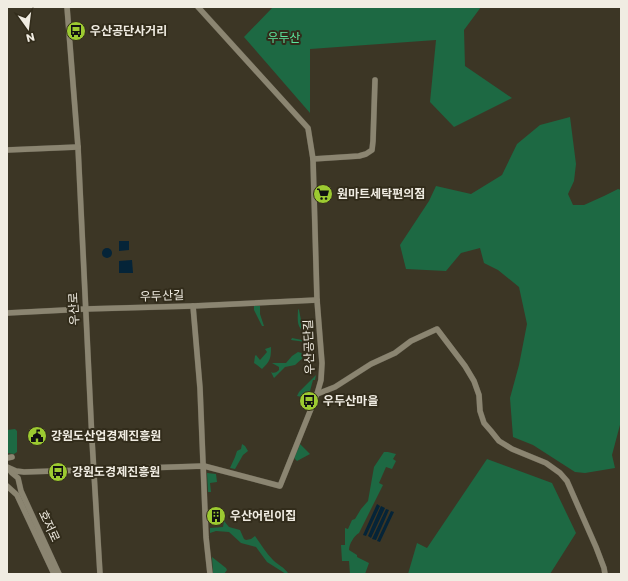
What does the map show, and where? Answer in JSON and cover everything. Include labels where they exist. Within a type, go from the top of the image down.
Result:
[{"type":"street","name":"우산로","points":[[67,7],[78,147],[93,469],[100,574]]},
{"type":"street","name":"우산공단길","points":[[7,467],[16,471],[24,472],[204,466],[280,486],[317,394],[321,380],[322,367],[317,300],[313,159],[308,128],[198,7]]},
{"type":"street","points":[[313,159],[359,156],[372,150],[375,80]]},
{"type":"street","points":[[7,150],[78,147]]},
{"type":"street","name":"우두산길","points":[[7,313],[317,300]]},
{"type":"street","points":[[193,306],[200,388],[206,536],[210,574]]},
{"type":"street","points":[[317,394],[335,387],[371,364],[395,353],[411,341],[437,329],[465,366],[474,381],[479,395],[480,411],[484,422],[499,441],[512,449],[546,463],[560,473],[567,481],[596,547],[605,574]]},
{"type":"street","points":[[7,467],[18,478],[21,473],[24,472]]},
{"type":"street","name":"호저로","points":[[18,478],[19,487],[59,574]]},
{"type":"street","name":"호저로","points":[[10,488],[16,489],[19,487]]},
{"type":"street","name":"호저로","points":[[10,488],[22,503],[54,574]]},
{"type":"green space","name":"우두산","points":[[273,7],[481,7],[464,30],[465,66],[512,98],[454,127],[430,102],[436,40],[310,49],[310,113],[244,37]]},
{"type":"green space","points":[[570,117],[576,164],[574,181],[568,194],[573,205],[584,205],[618,189],[621,190],[621,421],[612,455],[615,468],[585,473],[575,472],[533,445],[513,437],[510,398],[519,365],[527,324],[519,287],[498,270],[484,263],[480,248],[461,253],[446,271],[406,269],[400,245],[429,201],[436,186],[471,194],[502,175],[517,144],[540,125]]},
{"type":"green space","points":[[254,306],[260,306],[260,314],[264,326],[262,326],[254,310]]},
{"type":"green space","points":[[298,309],[307,334],[307,352],[302,351],[304,346],[306,346],[306,342],[291,340],[292,338],[302,340],[304,335],[304,332],[298,324]]},
{"type":"green space","points":[[271,347],[270,360],[262,369],[254,363],[255,356],[256,355],[260,360],[267,352],[265,349]]},
{"type":"green space","points":[[298,352],[305,354],[305,356],[295,365],[285,367],[274,378],[271,372],[276,372],[279,370],[279,367],[272,363],[286,363]]},
{"type":"green space","points":[[316,375],[310,391],[312,392],[305,397],[297,396],[299,392]]},
{"type":"green space","points":[[15,429],[17,431],[17,452],[14,454],[7,453],[7,430]]},
{"type":"green space","points":[[242,444],[248,451],[243,455],[235,469],[230,468],[237,451],[241,449]]},
{"type":"green space","points":[[300,444],[310,454],[297,461],[294,458]]},
{"type":"green space","points":[[384,452],[396,454],[393,459],[396,461],[392,469],[386,467],[379,483],[383,485],[359,533],[352,540],[349,548],[349,550],[357,555],[357,557],[369,563],[365,574],[350,574],[349,561],[342,561],[341,545],[345,545],[345,528],[348,529],[352,520],[355,519],[368,501],[374,467]]},
{"type":"green space","points":[[487,459],[552,483],[576,533],[550,574],[408,574],[417,543],[427,548]]},
{"type":"green space","points":[[207,473],[216,474],[217,482],[210,483],[211,492],[208,492]]},
{"type":"green space","points":[[224,521],[229,527],[240,530],[244,539],[246,540],[255,536],[270,557],[288,573],[286,574],[267,562],[256,547],[241,543],[229,532],[216,531],[210,533],[210,528],[223,527]]},
{"type":"green space","points":[[212,557],[226,568],[227,570],[224,574],[213,574]]},
{"type":"water","points":[[119,241],[129,241],[129,250],[119,251]]},
{"type":"water","points":[[107,248],[112,253],[107,258],[102,253]]},
{"type":"water","points":[[132,260],[133,273],[119,273],[119,261]]},
{"type":"water","points":[[377,504],[380,506],[366,536],[363,535]]},
{"type":"water","points":[[381,506],[385,508],[371,538],[368,536]]},
{"type":"water","points":[[386,509],[389,510],[376,540],[372,539]]},
{"type":"water","points":[[391,511],[394,512],[380,542],[377,541]]},
{"type":"place","name":"우산공단사거리","points":[[76,31]]},
{"type":"place","name":"원마트세탁편의점","points":[[323,194]]},
{"type":"place","name":"우두산마을","points":[[309,401]]},
{"type":"place","name":"강원도산업경제진흥원","points":[[37,436]]},
{"type":"place","name":"강원도경제진흥원","points":[[58,472]]},
{"type":"place","name":"우산어린이집","points":[[216,516]]}]
